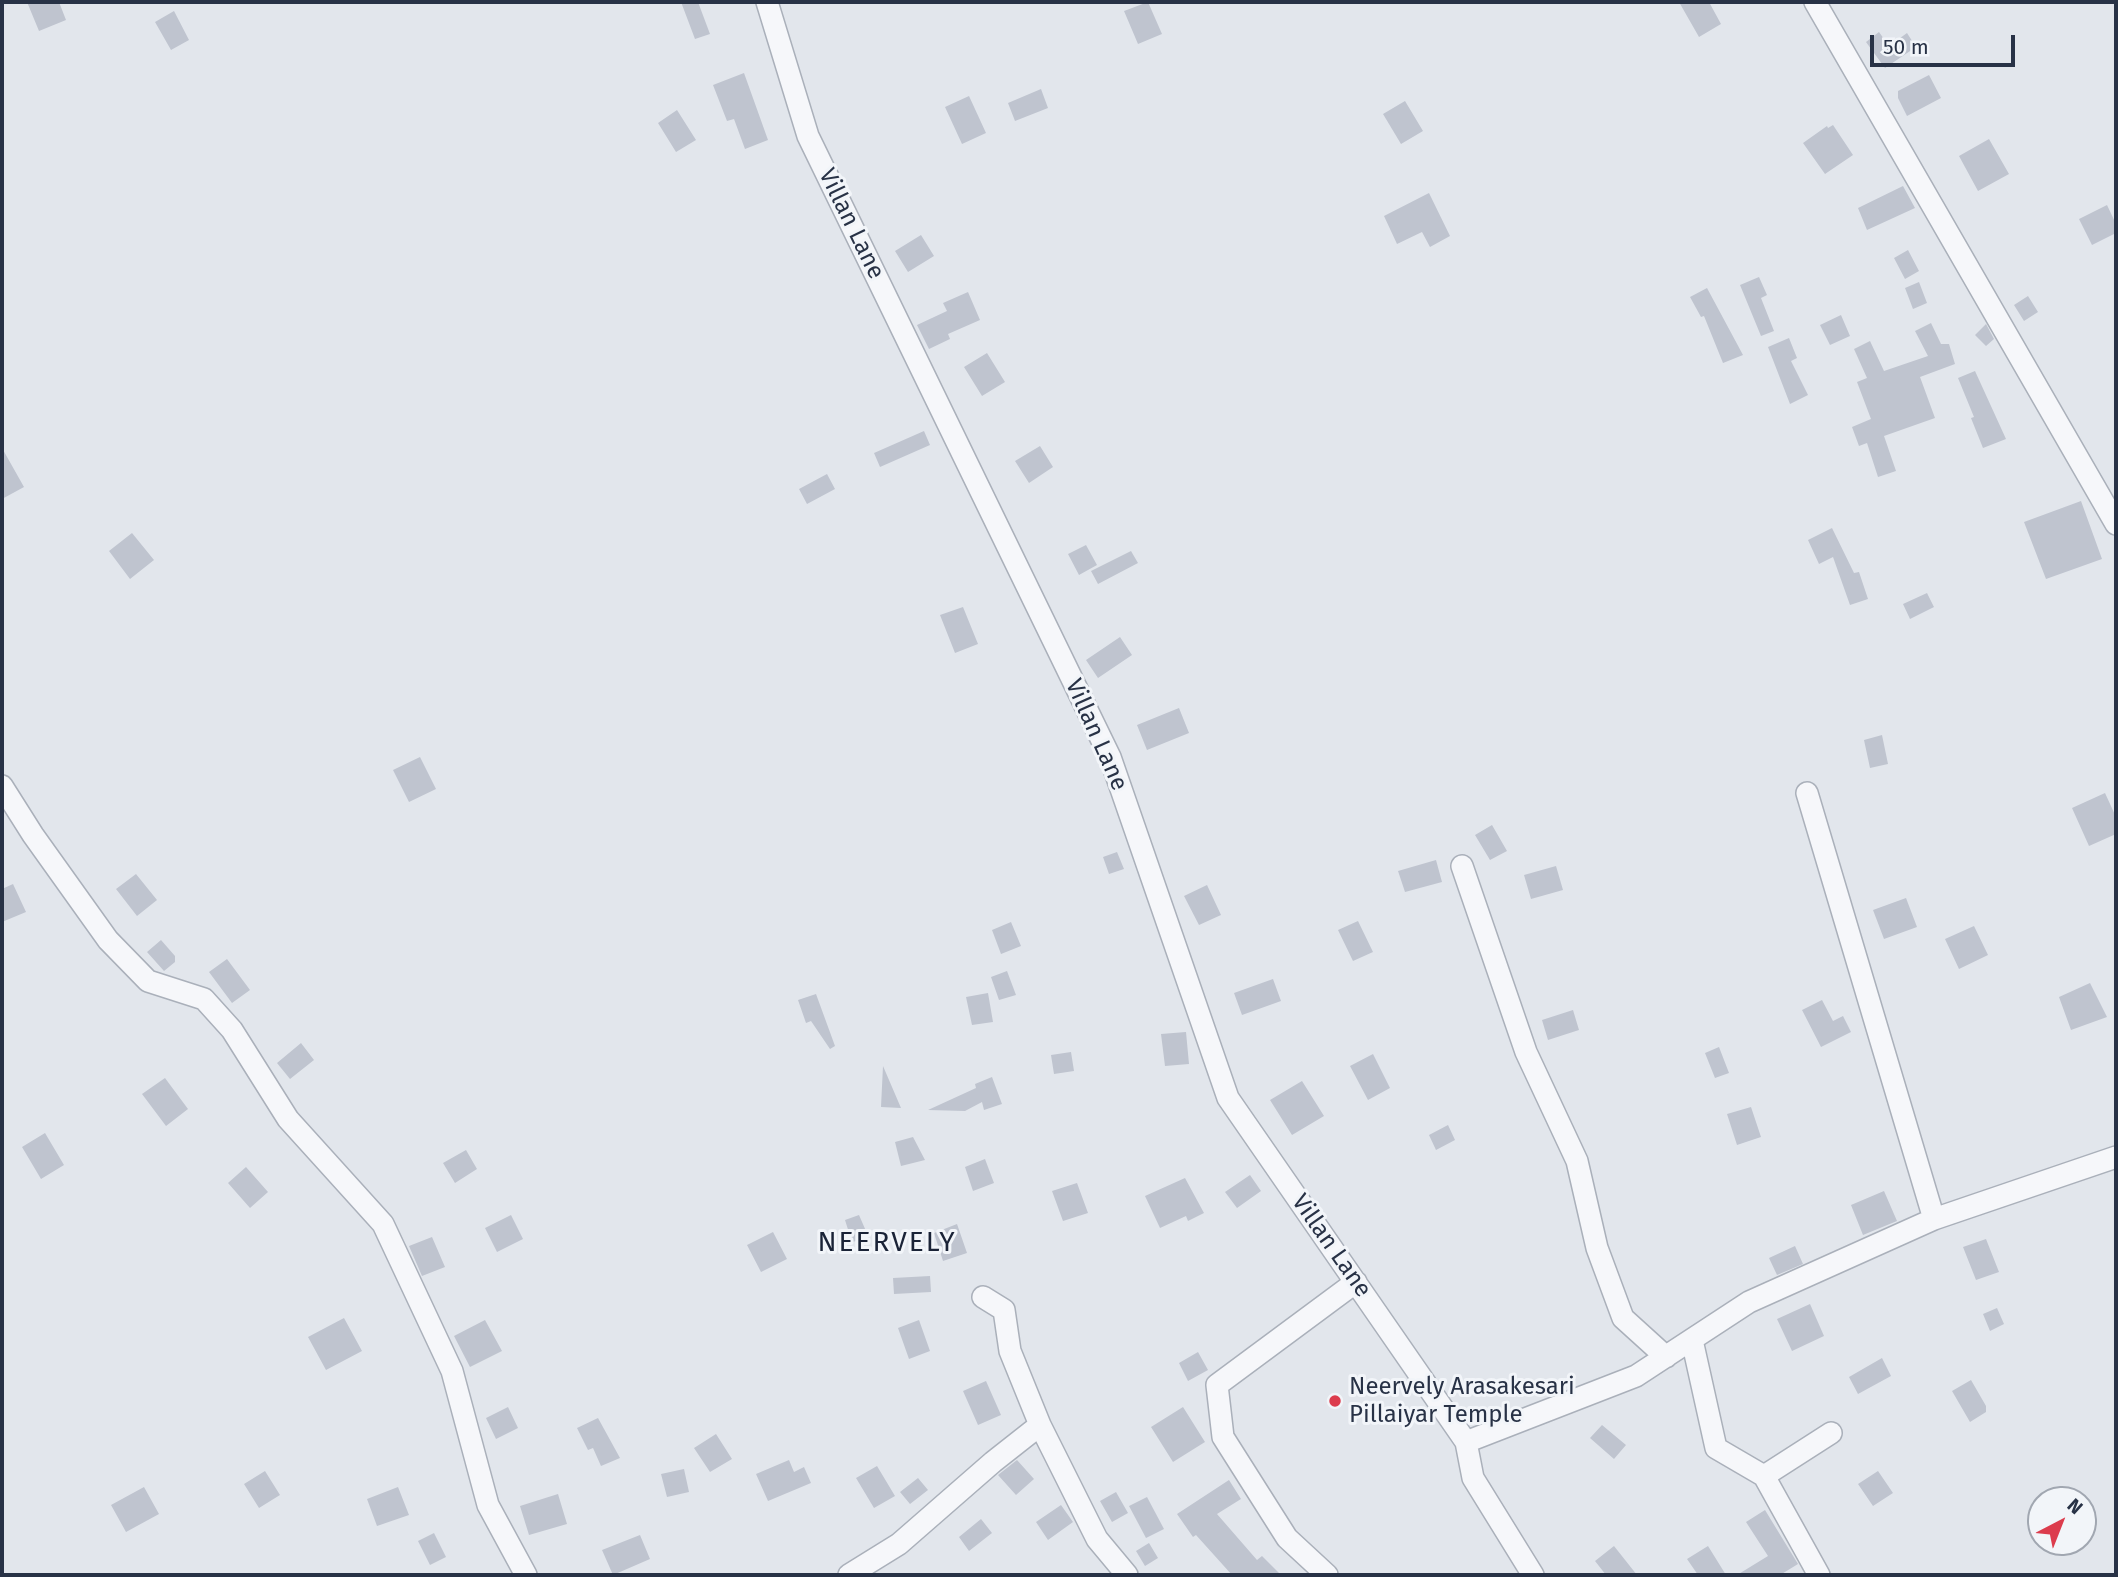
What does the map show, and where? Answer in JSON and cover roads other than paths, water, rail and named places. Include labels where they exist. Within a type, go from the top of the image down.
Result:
[{"type":"street","name":"Villan Lane","points":[[766,2],[808,136],[1110,757],[1228,1098],[1466,1442]]},
{"type":"street","points":[[1815,2],[2116,524]]},
{"type":"street","points":[[2,786],[33,835],[108,940],[148,981],[204,999],[232,1030],[288,1119],[383,1224],[452,1371],[488,1505],[526,1575]]},
{"type":"street","points":[[1807,793],[1934,1219]]},
{"type":"street","points":[[1462,866],[1526,1052],[1577,1161],[1597,1248],[1623,1318],[1666,1357]]},
{"type":"street","points":[[1533,1575],[1473,1478],[1466,1442],[1636,1376],[1749,1302],[1934,1219],[2116,1157]]},
{"type":"street","points":[[1327,1575],[1287,1538],[1223,1437],[1217,1385],[1356,1282]]},
{"type":"street","points":[[983,1297],[1004,1310],[1010,1351],[1040,1425],[1097,1539],[1127,1575]]},
{"type":"street","points":[[1692,1340],[1716,1448],[1764,1476],[1819,1575]]},
{"type":"street","points":[[849,1575],[899,1544],[1040,1425]]},
{"type":"street","points":[[1764,1476],[1830,1433]]},
{"type":"place","name":"Neervely Arasakesari Pillaiyar Temple","points":[[1335,1401]]},
{"type":"district","name":"NEERVELY","points":[[887,1243]]}]
